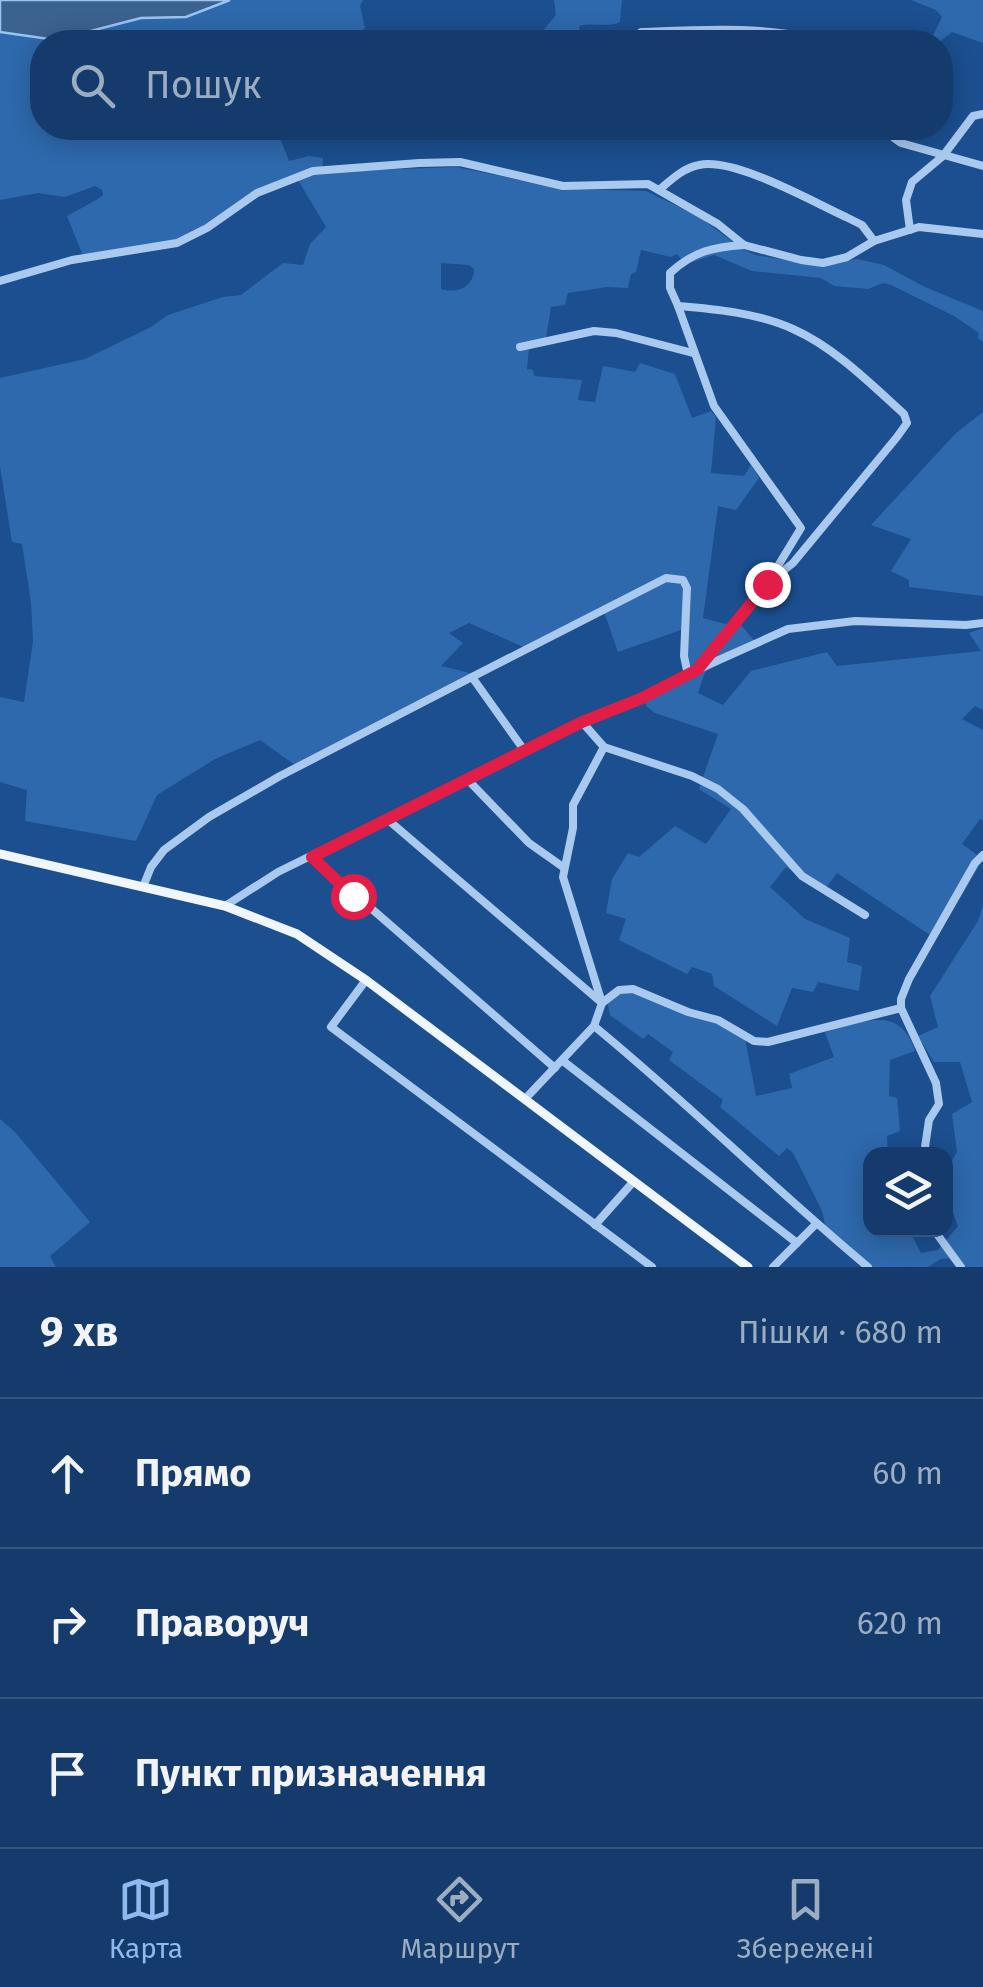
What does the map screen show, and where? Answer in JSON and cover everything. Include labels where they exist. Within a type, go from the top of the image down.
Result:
[{"type":"main road","points":[[0,854],[226,906],[297,934],[366,980],[748,1267]]},
{"type":"street","points":[[910,230],[907,191],[919,174],[943,156],[968,122],[983,114]]},
{"type":"street","points":[[897,140],[983,166]]},
{"type":"street","points":[[0,281],[72,260],[176,244],[256,194],[313,171],[460,162],[563,186],[648,184],[718,224],[744,244],[823,262],[846,257],[874,241],[919,227],[983,234]]},
{"type":"street","points":[[658,190],[702,164],[736,167],[846,216],[862,226],[874,241]]},
{"type":"street","points":[[697,670],[767,584],[800,528],[714,406],[670,288],[670,273],[697,253],[713,246],[744,244]]},
{"type":"street","points":[[678,306],[722,311],[794,329],[824,347],[906,417],[897,436],[793,562],[767,584]]},
{"type":"street","points":[[520,347],[603,332],[693,353]]},
{"type":"street","points":[[143,887],[164,850],[209,817],[280,776],[666,578],[683,580],[687,588],[684,656],[688,675]]},
{"type":"street","points":[[226,906],[278,872],[524,750],[788,628],[855,621],[966,626],[983,623]]},
{"type":"street","points":[[472,677],[524,750]]},
{"type":"street","points":[[582,722],[604,747],[692,776],[718,789],[744,809],[802,876],[866,915]]},
{"type":"street","points":[[602,1003],[565,886],[563,866],[573,828],[573,805],[604,747]]},
{"type":"street","points":[[468,780],[529,843],[563,866]]},
{"type":"street","points":[[387,819],[602,1003]]},
{"type":"street","points":[[925,1147],[929,1120],[939,1104],[936,1083],[901,1008],[901,999],[908,978],[975,862],[983,855]]},
{"type":"street","points":[[312,857],[559,1064],[796,1243]]},
{"type":"street","points":[[366,980],[331,1027],[652,1267]]},
{"type":"street","points":[[525,1098],[594,1026],[602,1003],[619,990],[634,989],[718,1020],[754,1041],[768,1042],[901,1008]]},
{"type":"street","points":[[594,1026],[668,1086],[816,1224],[868,1267]]},
{"type":"street","points":[[594,1225],[634,1181]]},
{"type":"street","points":[[773,1267],[816,1224]]},
{"type":"street","points":[[939,1237],[961,1267]]},
{"type":"shaded area","points":[[0,0],[230,0],[186,17],[141,18],[95,30],[30,30],[30,36],[0,32]]},
{"type":"shaded area","points":[[230,0],[363,0],[360,6],[365,28],[95,30],[141,18],[175,18]]},
{"type":"shaded area","points":[[554,0],[622,0],[620,22],[610,25],[544,30],[556,15]]},
{"type":"shaded area","points":[[911,0],[983,0],[983,43],[953,30],[936,30],[942,17],[936,10]]},
{"type":"shaded area","points":[[0,32],[30,36],[30,140],[281,140],[289,161],[309,156],[323,158],[322,172],[456,167],[563,189],[646,191],[698,216],[756,255],[820,266],[857,259],[884,265],[983,311],[983,342],[979,333],[954,316],[891,285],[883,283],[868,289],[834,286],[821,278],[752,271],[714,255],[686,264],[677,254],[671,257],[641,250],[628,288],[568,293],[565,305],[551,307],[545,344],[529,348],[527,369],[533,370],[534,376],[582,380],[578,400],[595,402],[603,366],[635,372],[640,363],[675,374],[692,418],[711,411],[716,417],[711,473],[744,476],[751,465],[759,478],[736,510],[718,506],[703,618],[729,625],[735,618],[757,644],[705,672],[698,693],[723,705],[751,671],[827,652],[837,666],[981,651],[969,633],[983,628],[983,710],[975,706],[962,719],[983,730],[983,820],[962,844],[983,859],[936,939],[837,873],[823,892],[786,867],[770,887],[805,919],[850,938],[847,962],[862,966],[859,991],[818,982],[813,992],[792,988],[777,1026],[714,986],[712,974],[692,967],[687,974],[619,940],[626,919],[606,913],[612,879],[628,853],[639,857],[675,826],[706,844],[731,809],[699,789],[718,734],[655,713],[640,693],[686,672],[681,630],[618,652],[604,612],[528,649],[469,623],[449,633],[463,643],[441,666],[478,675],[299,768],[260,740],[215,759],[157,795],[136,841],[25,821],[27,790],[0,782],[0,697],[24,702],[33,642],[22,544],[12,542],[0,466],[0,378],[85,359],[168,315],[241,295],[283,263],[303,265],[310,244],[326,227],[298,180],[259,196],[198,235],[85,261],[67,216],[98,199],[102,190],[95,186],[65,197],[38,193],[0,200]],"holes":[[[441,263],[469,265],[474,269],[468,285],[458,290],[441,289]]]},
{"type":"shaded area","points":[[983,412],[983,596],[909,587],[909,580],[891,571],[911,539],[871,525],[956,433]]},
{"type":"shaded area","points":[[983,905],[983,1267],[963,1267],[955,1258],[941,1259],[928,1267],[870,1267],[826,1229],[822,1211],[793,1153],[787,1148],[779,1156],[720,1107],[723,1100],[669,1060],[673,1052],[648,1034],[643,1039],[610,1015],[606,996],[628,986],[720,1019],[744,1033],[756,1096],[792,1088],[789,1074],[834,1057],[825,1032],[878,1020],[900,1027],[915,1051],[890,1060],[889,1096],[897,1098],[900,1131],[887,1136],[888,1147],[863,1147],[863,1237],[913,1237],[921,1253],[938,1250],[953,1237],[958,1226],[953,1212],[953,1159],[957,1152],[952,1114],[972,1102],[960,1062],[934,1062],[918,1036],[938,1027],[930,996],[978,921]]},
{"type":"shaded area","points":[[0,1119],[90,1222],[50,1256],[56,1267],[0,1267]]},
{"type":"route","points":[[353,896],[312,857],[524,750],[697,670],[767,584]]}]
